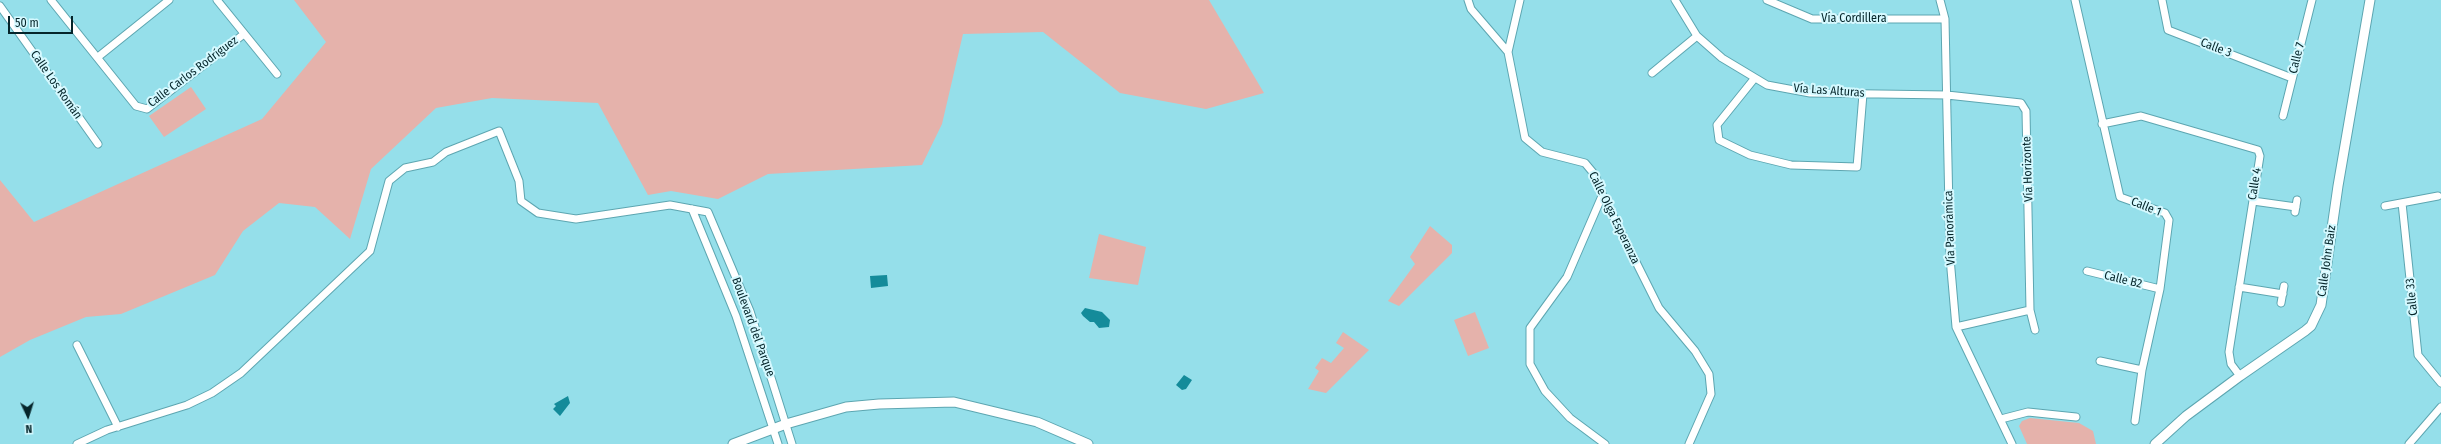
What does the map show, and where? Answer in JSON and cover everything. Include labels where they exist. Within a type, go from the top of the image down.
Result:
[{"type":"street","points":[[52,0],[98,57],[169,0]]},
{"type":"street","points":[[217,0],[277,74]]},
{"type":"street","name":"Calle Olga Esperanza","points":[[1468,0],[1471,9],[1508,52],[1525,138],[1542,152],[1585,163],[1595,175],[1602,196],[1659,308],[1695,350],[1709,374],[1711,394],[1689,444]]},
{"type":"street","points":[[1508,52],[1520,0]]},
{"type":"street","name":"Vía Las Alturas","points":[[1675,0],[1697,36],[1722,58],[1767,85],[1810,92],[1947,95]]},
{"type":"street","name":"Vía Cordillera","points":[[1766,0],[1812,19],[1945,19]]},
{"type":"street","name":"Vía Panorámica","points":[[1940,0],[1945,19],[1950,258],[1956,326],[2001,418],[2012,444]]},
{"type":"street","name":"Calle 1","points":[[2075,0],[2102,124],[2120,197],[2165,213],[2169,220],[2160,289],[2142,370],[2135,421]]},
{"type":"street","name":"Calle 3","points":[[2162,0],[2168,30],[2292,78]]},
{"type":"street","name":"Calle 7","points":[[2283,116],[2312,0]]},
{"type":"street","name":"Calle John Baiz","points":[[2155,444],[2186,416],[2311,326],[2321,305],[2338,186],[2370,0]]},
{"type":"street","name":"Calle Los Román","points":[[0,6],[98,144]]},
{"type":"street","name":"Calle Carlos Rodríguez","points":[[98,57],[136,106],[147,109],[244,34]]},
{"type":"street","points":[[1652,73],[1697,36]]},
{"type":"street","points":[[1754,78],[1717,125],[1719,140],[1750,155],[1791,165],[1857,167],[1863,94]]},
{"type":"street","name":"Vía Horizonte","points":[[1947,95],[2021,103],[2026,111],[2030,310],[2035,330]]},
{"type":"street","name":"Calle 4","points":[[2102,124],[2141,116],[2258,150],[2260,156],[2229,352],[2231,364],[2240,376]]},
{"type":"street","points":[[77,444],[118,427],[188,405],[212,393],[241,373],[370,252],[389,181],[405,168],[433,162],[446,152],[488,134],[499,131],[519,181],[521,201],[538,213],[576,219],[670,205],[692,209],[736,316],[778,444]]},
{"type":"street","points":[[1602,196],[1567,277],[1530,328],[1530,364],[1545,391],[1570,418],[1605,444]]},
{"type":"street","points":[[2384,206],[2438,196]]},
{"type":"street","points":[[2253,201],[2296,207]]},
{"type":"street","name":"Calle 33","points":[[2402,203],[2418,355],[2441,383]]},
{"type":"street","name":"Boulevard del Parque","points":[[692,209],[708,212],[750,311],[792,444]]},
{"type":"street","name":"Calle B2","points":[[2087,271],[2160,289]]},
{"type":"street","points":[[2281,303],[2284,286]]},
{"type":"street","points":[[2239,287],[2283,294]]},
{"type":"street","points":[[1956,326],[2030,310]]},
{"type":"street","points":[[77,345],[118,427]]},
{"type":"street","points":[[2100,361],[2142,370]]},
{"type":"street","points":[[733,444],[773,428],[846,407],[866,404],[954,402],[1037,422],[1088,444]]},
{"type":"street","points":[[2409,444],[2441,407]]},
{"type":"street","points":[[2001,418],[2028,412],[2076,416]]},
{"type":"shaded area","points":[[294,0],[1209,0],[1264,93],[1206,109],[1120,93],[1043,32],[963,34],[942,124],[922,165],[768,174],[718,199],[671,191],[648,195],[598,103],[492,98],[436,108],[371,169],[350,239],[315,207],[279,203],[243,231],[215,275],[121,314],[86,317],[30,340],[0,357],[0,180],[34,222],[262,119],[326,42]]},
{"type":"shaded area","points":[[191,87],[206,109],[164,137],[149,116]]},
{"type":"shaded area","points":[[1430,226],[1452,245],[1452,253],[1399,306],[1388,301],[1415,264],[1410,257]]},
{"type":"shaded area","points":[[1099,234],[1146,247],[1138,285],[1089,278]]},
{"type":"shaded area","points":[[1475,312],[1489,348],[1468,356],[1454,320]]},
{"type":"shaded area","points":[[1343,332],[1369,350],[1326,393],[1308,389],[1319,371],[1315,368],[1322,358],[1331,363],[1344,348],[1336,343]]},
{"type":"shaded area","points":[[2030,418],[2079,423],[2093,431],[2096,444],[2027,444],[2019,426],[2022,421]]},
{"type":"water","points":[[887,275],[888,286],[871,288],[870,276]]},
{"type":"water","points":[[1085,308],[1102,312],[1110,320],[1109,327],[1099,328],[1094,322],[1090,322],[1081,313]]},
{"type":"water","points":[[1184,375],[1192,380],[1186,389],[1182,390],[1176,385]]},
{"type":"water","points":[[568,396],[570,403],[560,416],[553,409],[556,406],[554,404]]}]
